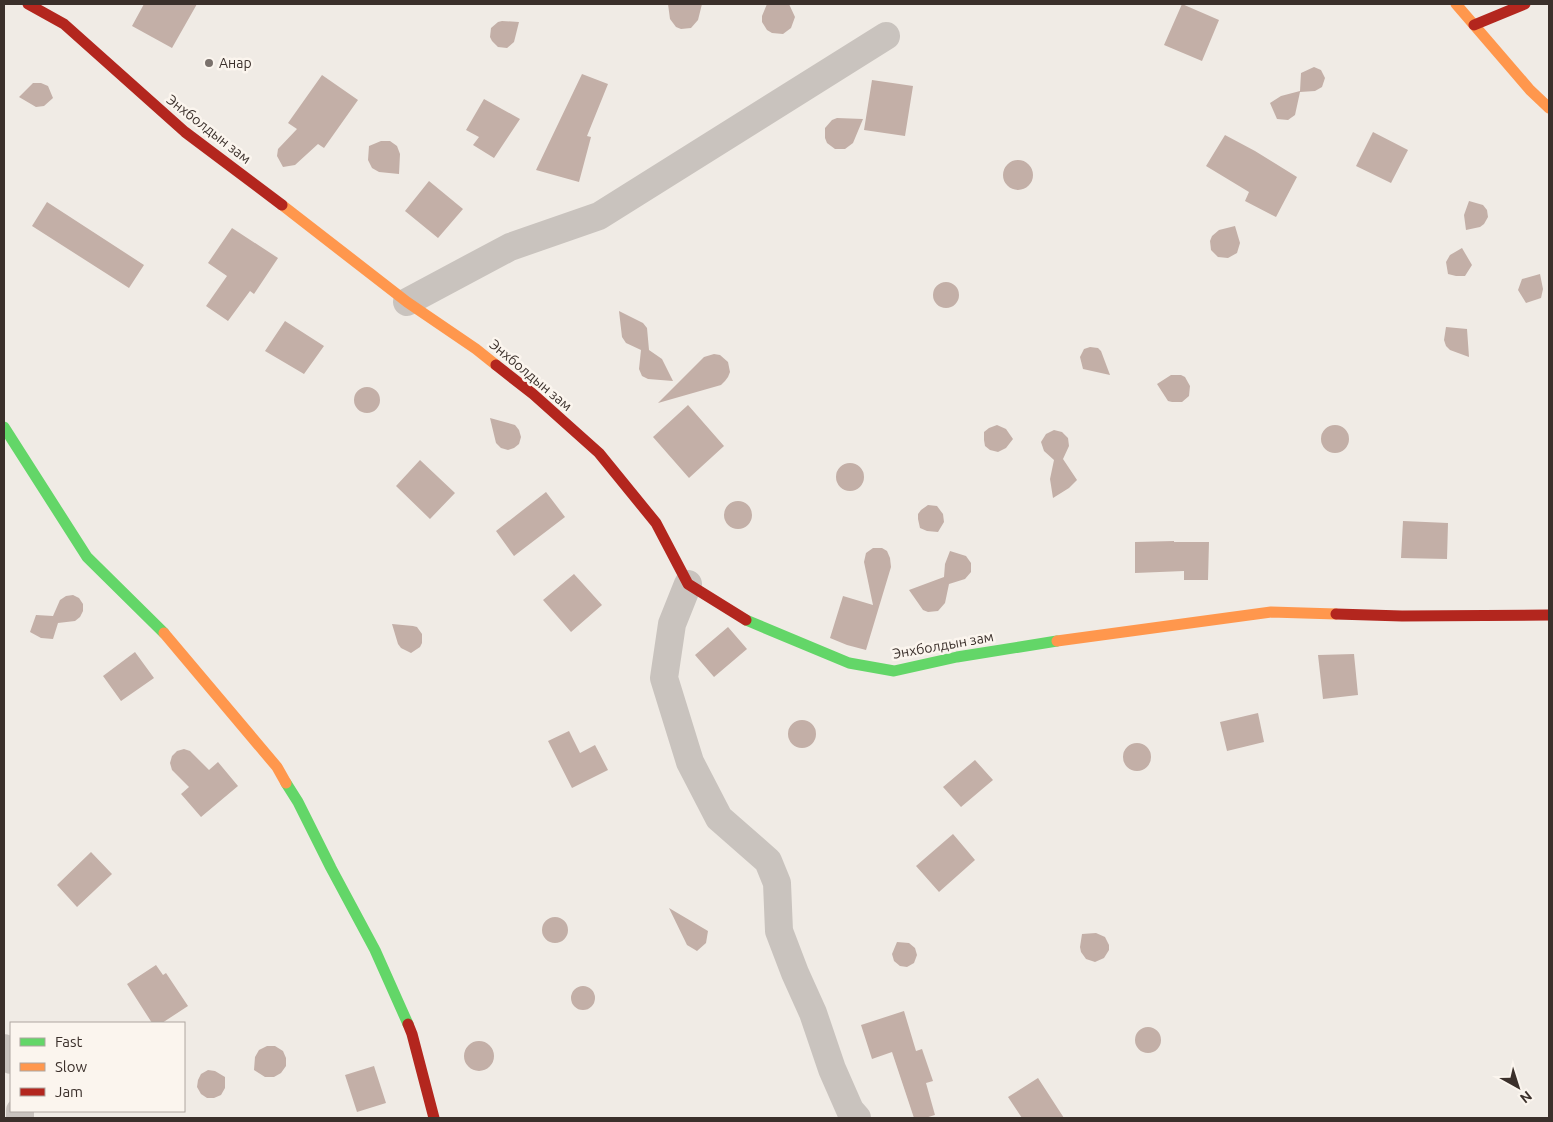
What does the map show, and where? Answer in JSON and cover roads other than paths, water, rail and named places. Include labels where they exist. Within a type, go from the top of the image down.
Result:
[{"type":"street","name":"Энхболдын зам","points":[[28,4],[64,24],[185,132],[268,193],[407,302],[483,354],[533,394],[599,453],[656,523],[688,584],[748,622],[849,663],[894,671],[957,657],[1030,645],[1271,612],[1402,616],[1549,615]]},
{"type":"street","points":[[1456,4],[1530,90],[1549,108]]},
{"type":"street","points":[[1474,25],[1525,4]]},
{"type":"street","points":[[407,302],[510,247],[599,216],[886,36]]},
{"type":"street","points":[[4,427],[87,557],[167,636],[277,767],[298,802],[331,868],[376,950],[412,1034],[434,1118]]},
{"type":"street","points":[[688,584],[672,624],[664,678],[690,762],[719,818],[768,861],[777,883],[779,931],[813,1014],[832,1069],[850,1110],[857,1118]]},
{"type":"place","name":"Анар","points":[[209,63]]}]
